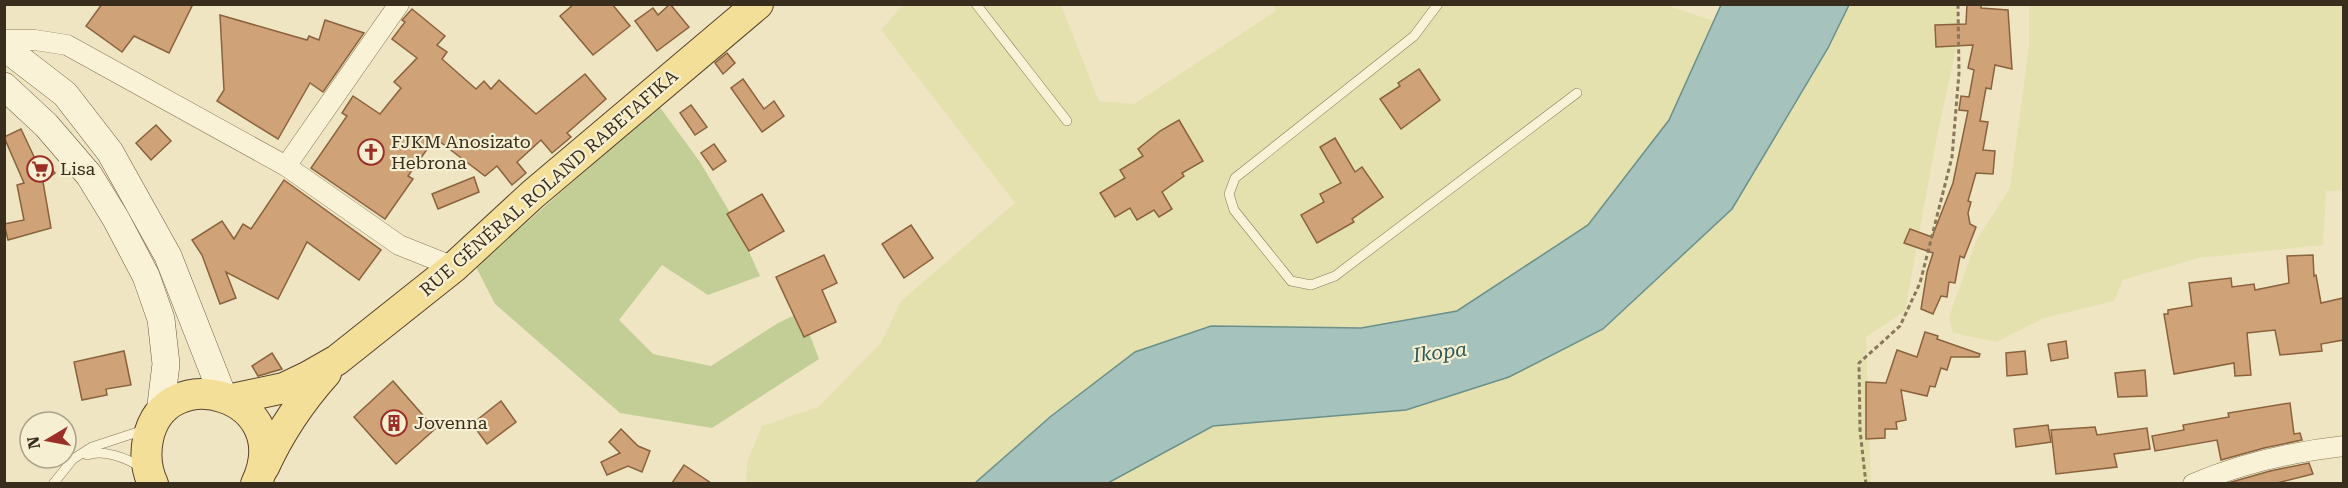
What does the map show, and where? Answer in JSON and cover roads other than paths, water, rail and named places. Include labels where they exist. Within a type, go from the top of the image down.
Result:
[{"type":"main road","name":"RUE GÉNÉRAL ROLAND RABETAFIKA","points":[[337,360],[454,267],[532,195],[758,4]]},
{"type":"main road","points":[[4,47],[65,94],[114,159],[168,256],[227,398],[248,412],[260,429],[265,449],[259,477]]},
{"type":"main road","points":[[4,86],[46,125],[89,175],[116,219],[146,276],[161,319],[166,364],[155,421],[145,453],[152,480]]},
{"type":"main road","points":[[155,421],[178,399],[200,393],[227,398],[284,388],[337,360]]},
{"type":"main road","points":[[259,477],[276,440],[294,411],[337,360]]},
{"type":"street","points":[[286,166],[399,4]]},
{"type":"street","points":[[4,40],[35,40],[67,45],[286,166],[399,245],[454,267]]},
{"type":"street","points":[[89,175],[114,159]]},
{"type":"street","points":[[2193,483],[2227,470],[2299,451],[2343,446]]},
{"type":"lane","points":[[976,4],[1067,121]]},
{"type":"lane","points":[[1438,4],[1414,36],[1235,178],[1229,194],[1234,210],[1291,281],[1311,285],[1335,276],[1577,93]]},
{"type":"lane","points":[[78,456],[92,447],[142,429],[155,421]]},
{"type":"lane","points":[[78,457],[96,452],[121,458],[138,465],[152,480]]},
{"type":"lane","points":[[53,483],[64,470]]},
{"type":"water","name":"Ikopa","points":[[1721,5],[1849,5],[1828,48],[1732,209],[1603,329],[1509,377],[1406,410],[1213,426],[1108,483],[975,483],[1050,417],[1135,352],[1211,326],[1361,328],[1457,311],[1588,225],[1669,120]]},
{"type":"place","name":"FJKM Anosizato Hebrona","points":[[371,152]]},
{"type":"place","name":"Lisa","points":[[40,169]]},
{"type":"place","name":"Jovenna","points":[[394,423]]}]
